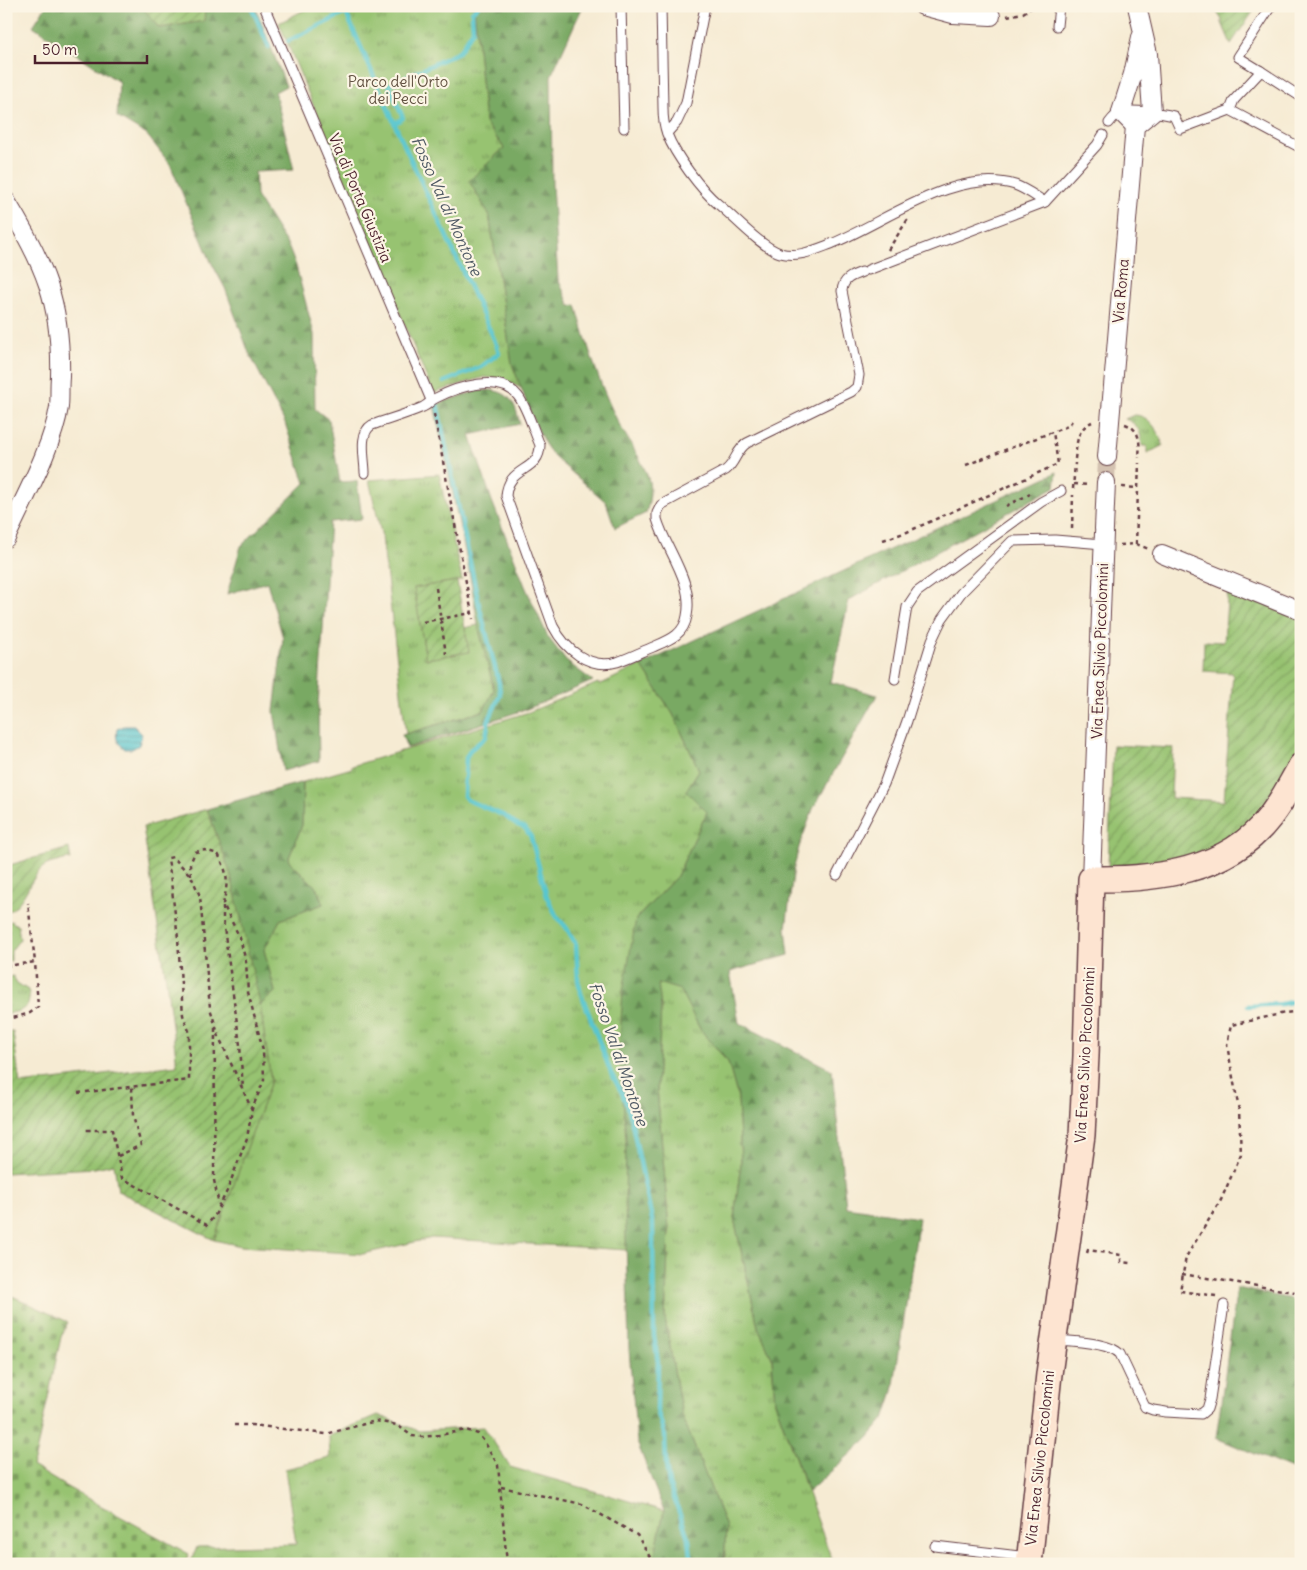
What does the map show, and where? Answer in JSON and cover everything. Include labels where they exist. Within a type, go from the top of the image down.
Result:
[{"type":"main road","points":[[1091,879],[1151,877],[1182,871],[1224,857],[1244,843],[1269,818],[1283,799],[1301,766]]},
{"type":"main road","name":"Via Enea Silvio Piccolomini","points":[[1029,1560],[1054,1340],[1082,1134],[1087,1047],[1091,879]]},
{"type":"street","points":[[923,6],[953,14],[991,16]]},
{"type":"street","points":[[1137,6],[1148,54],[1152,112],[1135,126],[1115,118],[1133,74],[1142,31]]},
{"type":"street","name":"Via Roma","points":[[1107,457],[1135,126]]},
{"type":"street","points":[[6,201],[40,261],[55,306],[60,345],[59,407],[56,420],[46,450],[6,538]]},
{"type":"street","points":[[1106,482],[1108,538]]},
{"type":"street","name":"Via Enea Silvio Piccolomini","points":[[1091,879],[1108,538]]},
{"type":"street","points":[[1162,554],[1301,611]]},
{"type":"lane","name":"Via di Porta Giustizia","points":[[264,6],[431,400]]},
{"type":"lane","points":[[622,6],[624,128]]},
{"type":"lane","points":[[661,6],[662,108],[667,133],[690,173],[705,192],[762,242],[779,252],[793,255],[816,250],[919,201],[960,186],[979,182],[994,182],[1017,186],[1044,202]]},
{"type":"lane","points":[[667,133],[677,122],[686,103],[705,6]]},
{"type":"lane","points":[[1057,26],[1059,6]]},
{"type":"lane","points":[[1271,6],[1238,56],[1301,97]]},
{"type":"lane","points":[[1115,118],[1152,112],[1174,116],[1180,129],[1230,110],[1234,100],[1261,71]]},
{"type":"lane","points":[[1230,110],[1301,148]]},
{"type":"lane","points":[[365,474],[364,441],[368,427],[425,406],[431,400],[445,394],[477,384],[498,384],[511,390],[518,395],[540,445],[540,452],[536,461],[514,476],[508,485],[506,496],[559,637],[579,656],[601,664],[616,662],[667,640],[682,631],[686,624],[689,606],[687,590],[659,527],[657,519],[658,508],[665,501],[726,470],[734,462],[739,448],[747,443],[851,392],[857,387],[859,372],[842,292],[848,278],[1044,202],[1097,145],[1103,135]]},
{"type":"lane","points":[[895,679],[907,607],[917,592],[1041,502],[1061,490]]},
{"type":"lane","points":[[837,874],[884,784],[907,721],[932,640],[946,612],[961,593],[1012,542],[1108,538]]},
{"type":"lane","points":[[1054,1340],[1098,1345],[1116,1350],[1120,1354],[1141,1401],[1148,1408],[1174,1413],[1201,1414],[1207,1409],[1210,1399],[1224,1305]]},
{"type":"lane","points":[[935,1546],[1029,1560]]},
{"type":"path","points":[[991,16],[1016,16],[1034,6]]},
{"type":"path","points":[[878,266],[919,201]]},
{"type":"path","points":[[431,400],[473,619]]},
{"type":"path","points":[[966,465],[1068,426],[1072,421]]},
{"type":"path","points":[[1071,541],[1075,461],[1080,431],[1084,426],[1092,422]]},
{"type":"path","points":[[1122,423],[1132,426],[1138,434],[1139,458]]},
{"type":"path","points":[[883,540],[907,532],[1058,464],[1053,432]]},
{"type":"path","points":[[1108,538],[1136,544],[1139,463]]},
{"type":"path","points":[[436,588],[446,654]]},
{"type":"path","points":[[423,622],[472,613]]},
{"type":"path","points":[[191,876],[190,864],[195,852],[205,850],[218,854],[225,868],[227,887],[223,904],[223,920],[243,1092]]},
{"type":"path","points":[[78,1093],[189,1080],[189,1031],[182,1015],[178,938],[168,858],[173,857],[191,876],[200,896],[210,1008],[215,1025],[252,1110]]},
{"type":"path","points":[[6,1020],[30,1013],[38,1007],[28,903]]},
{"type":"path","points":[[84,1130],[112,1130],[122,1178],[208,1225],[220,1206],[247,1138],[252,1110],[264,1080],[263,1050],[248,992],[246,962],[240,938],[223,904]]},
{"type":"path","points":[[6,966],[35,962]]},
{"type":"path","points":[[1224,1305],[1225,1298],[1180,1291],[1186,1257],[1221,1200],[1241,1154],[1239,1110],[1227,1045],[1232,1025],[1301,1011]]},
{"type":"path","points":[[215,1025],[214,1180],[220,1206]]},
{"type":"path","points":[[118,1156],[141,1145],[133,1116],[132,1087]]},
{"type":"path","points":[[1086,1260],[1088,1250],[1122,1255],[1121,1262],[1130,1263]]},
{"type":"path","points":[[1182,1274],[1301,1293]]},
{"type":"path","points":[[234,1426],[250,1425],[326,1434],[353,1429],[376,1421],[397,1425],[412,1436],[422,1437],[466,1430],[478,1434],[494,1456],[498,1465],[506,1564]]},
{"type":"path","points":[[501,1488],[582,1504],[637,1535],[654,1564]]},
{"type":"green space","points":[[46,6],[142,6],[159,28],[204,21],[205,6],[255,6],[286,86],[275,92],[294,170],[255,172],[256,196],[288,246],[296,266],[314,334],[315,409],[329,420],[340,482],[357,481],[362,519],[330,522],[318,706],[319,761],[283,771],[274,711],[283,638],[267,582],[227,594],[241,546],[305,483],[285,423],[249,353],[225,288],[211,262],[170,164],[147,135],[117,117],[119,82],[33,26]]},
{"type":"green space","points":[[142,6],[205,6],[204,21],[159,28]]},
{"type":"green space","name":"Parco dell'Orto dei Pecci","points":[[312,6],[474,6],[485,122],[504,148],[469,181],[489,214],[512,363],[521,388],[501,379],[484,377],[433,393],[279,23]]},
{"type":"green space","points":[[474,6],[583,6],[551,76],[552,185],[558,279],[570,306],[576,305],[598,376],[616,418],[644,468],[650,484],[646,513],[615,528],[606,502],[554,457],[545,444],[534,422],[512,364],[489,214],[469,181],[504,148],[485,122]]},
{"type":"green space","points":[[1213,6],[1257,6],[1231,44],[1222,20]]},
{"type":"green space","points":[[490,390],[508,397],[514,405],[520,424],[470,435],[492,501],[525,586],[548,637],[566,661],[593,681],[527,709],[407,748],[402,735],[483,711],[494,690],[478,625],[469,570],[434,405],[477,391]]},
{"type":"green space","points":[[1134,415],[1145,418],[1153,425],[1163,446],[1147,453],[1147,446],[1142,446],[1138,429],[1133,423],[1125,419]]},
{"type":"green space","points":[[1057,472],[1055,487],[849,600],[831,682],[877,695],[813,809],[799,847],[794,867],[786,928],[789,955],[730,972],[739,1023],[832,1070],[846,1207],[919,1218],[893,1391],[884,1419],[867,1439],[808,1492],[775,1402],[772,1358],[758,1327],[734,1218],[741,1163],[738,1098],[728,1062],[700,1029],[680,990],[658,983],[661,1007],[657,1088],[669,1229],[665,1319],[682,1415],[726,1527],[724,1564],[653,1564],[664,1511],[637,1442],[629,1350],[625,1202],[626,1139],[619,1051],[623,991],[636,919],[677,876],[707,812],[686,791],[699,770],[673,714],[641,665]]},
{"type":"green space","points":[[439,474],[462,580],[414,588],[426,659],[468,652],[464,628],[478,625],[494,690],[483,711],[406,734],[382,537],[369,480]]},
{"type":"green space","points":[[457,581],[469,652],[426,659],[414,588]]},
{"type":"green space","points":[[1228,587],[1301,617],[1301,749],[1265,811],[1226,845],[1177,863],[1108,867],[1113,745],[1173,748],[1171,798],[1224,801],[1233,673],[1203,671],[1204,641],[1224,642]]},
{"type":"green space","points":[[641,665],[673,714],[699,770],[686,791],[707,812],[677,876],[636,919],[627,1125],[627,1250],[432,1238],[363,1254],[241,1246],[214,1240],[271,1081],[260,1005],[275,992],[264,950],[280,920],[323,904],[316,887],[288,860],[302,825],[303,782],[529,712],[598,683],[599,685]]},
{"type":"green space","points":[[303,782],[302,825],[288,860],[316,887],[323,904],[280,920],[264,950],[275,992],[260,1005],[230,872],[207,809]]},
{"type":"green space","points":[[207,809],[230,872],[260,1005],[271,1081],[214,1240],[118,1191],[114,1164],[95,1168],[6,1173],[6,1032],[13,1032],[20,1084],[177,1065],[143,827]]},
{"type":"green space","points":[[69,848],[71,860],[67,859],[43,867],[17,905],[6,912],[6,866]]},
{"type":"green space","points":[[11,921],[18,926],[20,939],[11,951],[11,961],[6,961],[6,922]]},
{"type":"green space","points":[[13,976],[17,983],[28,990],[29,1000],[21,1010],[6,1013],[6,977]]},
{"type":"green space","points":[[657,983],[680,989],[700,1029],[728,1062],[738,1098],[741,1163],[734,1218],[758,1327],[772,1358],[775,1402],[832,1560],[864,1564],[724,1564],[726,1527],[682,1415],[665,1319],[669,1229],[657,1088],[661,1007]]},
{"type":"green space","points":[[1237,1288],[1301,1301],[1301,1462],[1297,1471],[1216,1438]]},
{"type":"green space","points":[[6,1293],[68,1322],[61,1337],[32,1466],[189,1554],[184,1564],[6,1564]]},
{"type":"green space","points":[[378,1415],[419,1431],[484,1427],[510,1467],[664,1511],[653,1564],[190,1564],[197,1547],[296,1544],[285,1469],[330,1458],[329,1436]]},
{"type":"water","points":[[124,726],[134,726],[142,734],[139,745],[132,749],[125,749],[117,739],[117,729]]},
{"type":"waterway","points":[[251,6],[269,47]]},
{"type":"waterway","points":[[288,41],[360,6]]},
{"type":"waterway","points":[[395,123],[403,118],[389,85],[459,52],[473,30],[472,12],[478,6]]},
{"type":"waterway","name":"Fosso Val di Montone","points":[[346,13],[499,353],[481,367],[444,382]]},
{"type":"waterway","name":"Fosso Val di Montone","points":[[437,404],[479,605],[499,683],[500,695],[488,722]]},
{"type":"waterway","name":"Fosso Val di Montone","points":[[488,725],[486,737],[470,750],[466,758],[464,796],[467,800],[505,816],[515,824],[525,828],[531,837],[547,897],[557,917],[566,927],[576,944],[578,980],[581,993],[611,1073],[622,1093],[630,1114],[653,1224],[654,1335],[658,1363],[657,1410],[665,1436],[669,1484],[689,1540],[692,1564]]},
{"type":"waterway","points":[[1248,1006],[1281,1004],[1301,1000]]},
{"type":"tunnel","points":[[1106,482],[1107,457]]}]
